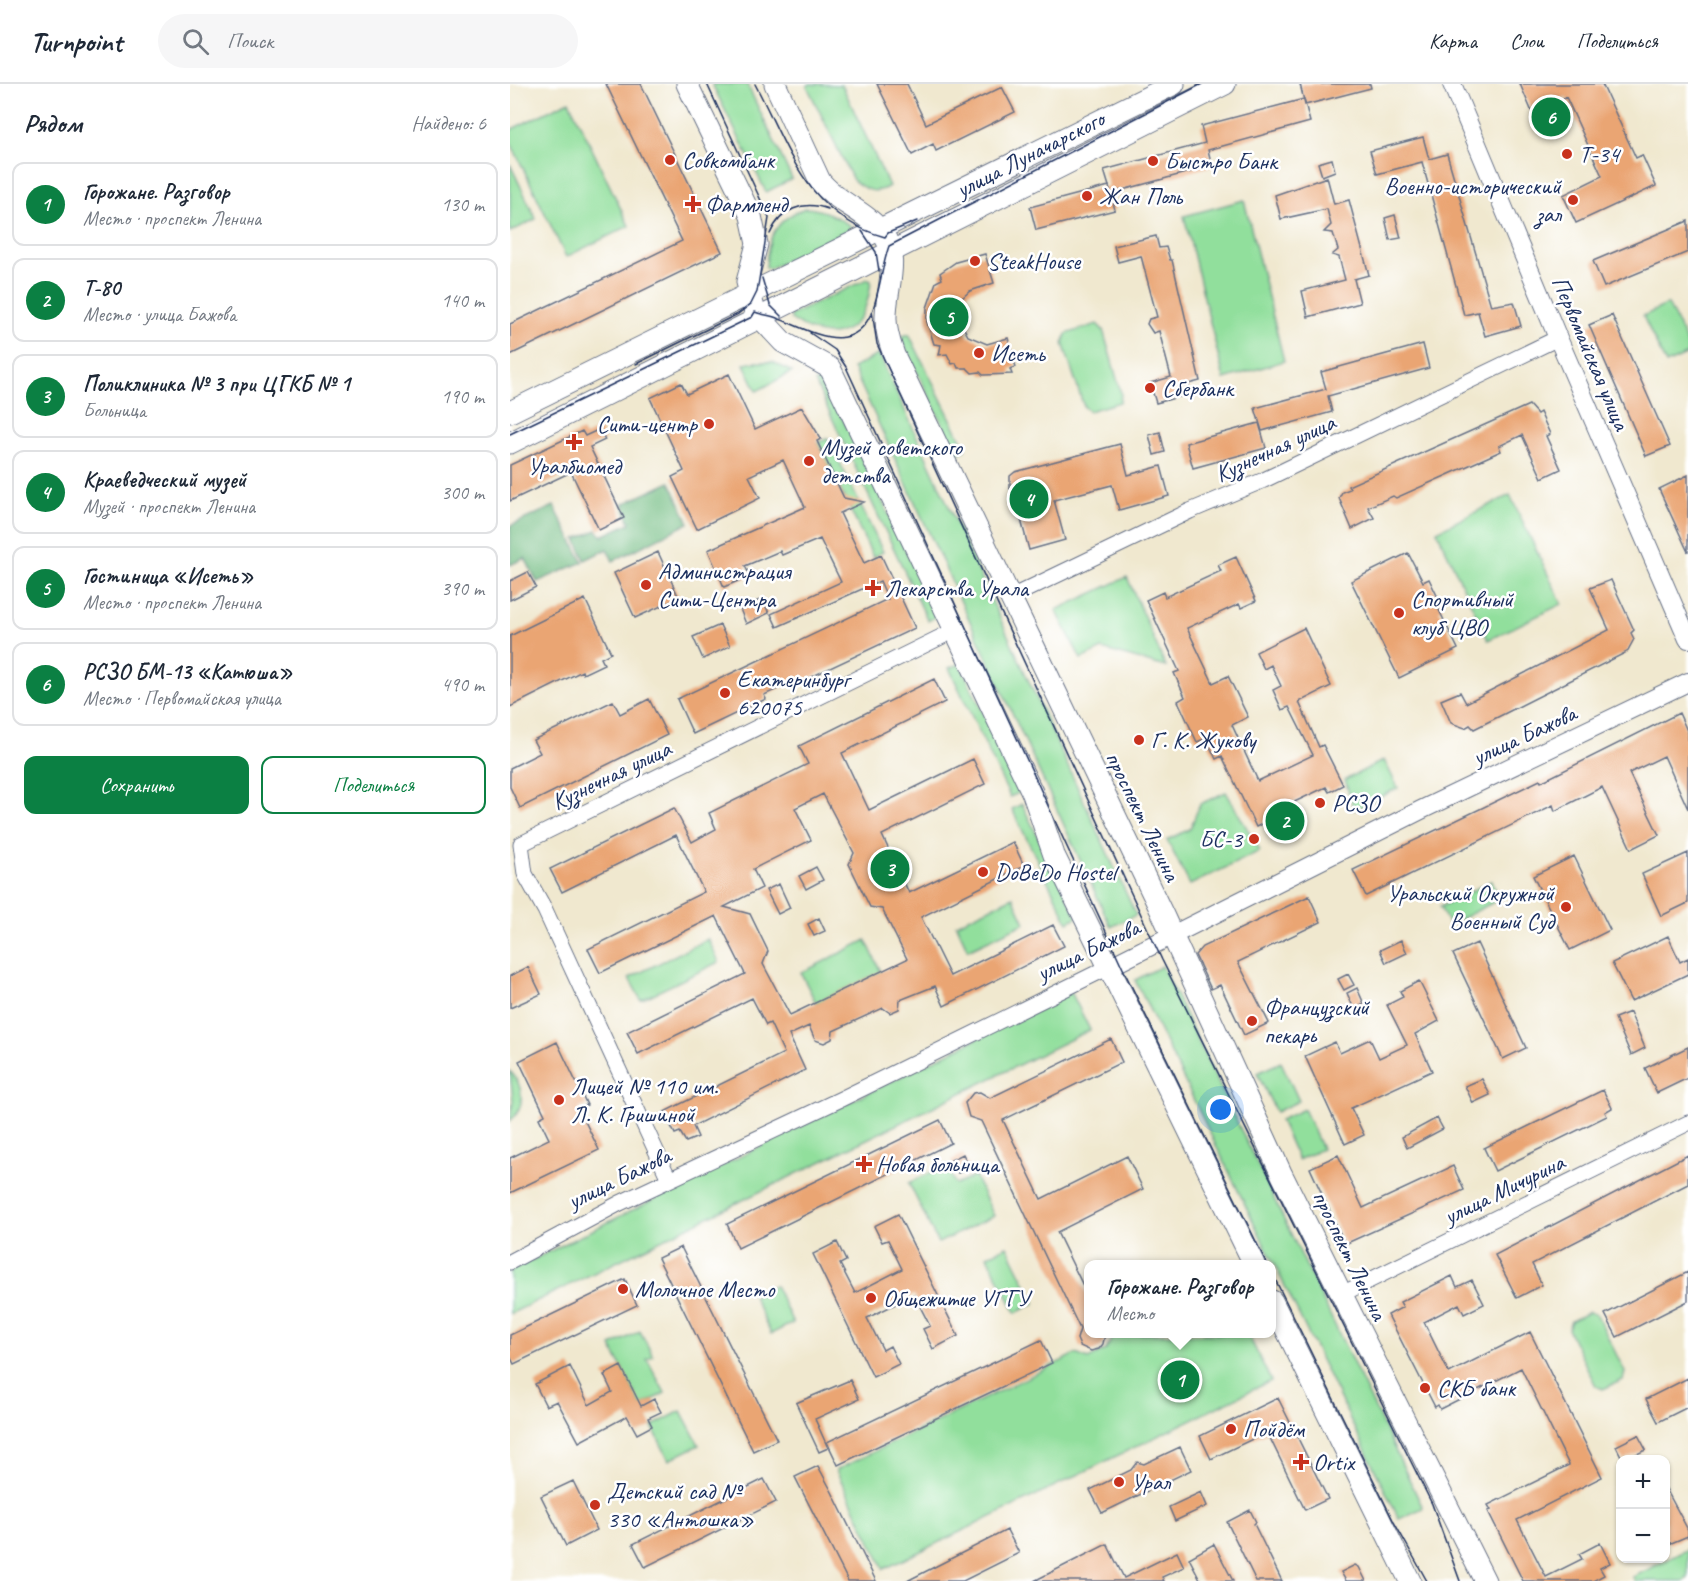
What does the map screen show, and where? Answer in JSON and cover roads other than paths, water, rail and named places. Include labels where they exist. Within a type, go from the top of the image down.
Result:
[{"type":"main road","points":[[687,84],[751,216],[757,244],[747,282],[749,296],[760,319],[783,342],[830,368],[1033,794],[1054,855],[1252,1260]]},
{"type":"main road","name":"проспект Ленина","points":[[775,84],[820,181],[828,192],[880,230],[891,253],[892,273],[886,320],[894,355],[1172,935],[1282,1175],[1485,1581]]},
{"type":"main road","name":"улица Луначарского","points":[[749,296],[1174,84]]},
{"type":"main road","name":"улица Луначарского","points":[[760,319],[1225,84]]},
{"type":"main road","points":[[510,412],[749,296]]},
{"type":"main road","points":[[510,443],[760,319]]},
{"type":"main road","points":[[1276,1309],[1410,1581]]},
{"type":"street","name":"Первомайская улица","points":[[1452,84],[1558,338],[1688,639]]},
{"type":"street","name":"Кузнечная улица","points":[[1010,598],[1190,511],[1264,480],[1558,338]]},
{"type":"street","name":"Кузнечная улица","points":[[669,1179],[545,910],[525,874],[520,844],[955,630]]},
{"type":"street","name":"улица Бажова","points":[[510,1262],[669,1179],[841,1099],[1401,820],[1688,682]]},
{"type":"street","name":"улица Мичурина","points":[[1340,1295],[1688,1123]]},
{"type":"tram line","points":[[636,364],[738,314],[751,304],[757,292],[769,218],[707,84]]},
{"type":"tram line","points":[[755,84],[804,177],[837,213],[858,227],[885,237],[888,233],[917,221]]},
{"type":"tram line","points":[[510,434],[752,317],[755,312],[830,337],[855,334],[865,325],[873,309],[889,246],[1202,84]]},
{"type":"tram line","points":[[770,234],[780,218],[794,209],[802,206],[819,206],[828,209]]},
{"type":"tram line","points":[[862,231],[876,252],[879,271]]},
{"type":"tram line","points":[[762,278],[770,305],[782,317]]},
{"type":"tram line","points":[[872,311],[877,344],[1162,960],[1432,1504],[1460,1581]]},
{"type":"tram line","points":[[810,333],[835,350],[846,367],[1126,975],[1265,1260]]},
{"type":"tram line","points":[[1276,1281],[1394,1522],[1427,1581]]},
{"type":"place","name":"РСЗО БМ-13 «Катюша»","points":[[1551,117]]},
{"type":"place","name":"Т-34","points":[[1567,154]]},
{"type":"place","name":"Совкомбанк","points":[[670,160]]},
{"type":"place","name":"Быстро Банк","points":[[1153,161]]},
{"type":"place","name":"Жан Поль","points":[[1087,196]]},
{"type":"place","name":"Военно-исторический зал","points":[[1573,200]]},
{"type":"place","name":"Фармленд","points":[[693,204]]},
{"type":"place","name":"SteakHouse","points":[[975,261]]},
{"type":"place","name":"Гостиница «Исеть»","points":[[949,317]]},
{"type":"place","name":"Исеть","points":[[979,353]]},
{"type":"place","name":"Сбербанк","points":[[1150,388]]},
{"type":"place","name":"Сити-центр","points":[[709,424]]},
{"type":"place","name":"Уралбиомед","points":[[574,442]]},
{"type":"place","name":"Музей советского детства","points":[[809,461]]},
{"type":"place","name":"Краеведческий музей","points":[[1029,499]]},
{"type":"place","name":"Администрация Сити-Центра","points":[[646,585]]},
{"type":"place","name":"Лекарства Урала","points":[[873,588]]},
{"type":"place","name":"Спортивный клуб ЦВО","points":[[1399,613]]},
{"type":"place","name":"Екатеринбург 620075","points":[[725,693]]},
{"type":"place","name":"Г. К. Жукову","points":[[1139,740]]},
{"type":"place","name":"РСЗО","points":[[1320,803]]},
{"type":"place","name":"Т-80","points":[[1285,821]]},
{"type":"place","name":"БС-3","points":[[1254,839]]},
{"type":"place","name":"Поликлиника № 3 при ЦГКБ № 1","points":[[890,869]]},
{"type":"place","name":"DoBeDo Hostel","points":[[983,872]]},
{"type":"place","name":"Уральский Окружной Военный Суд","points":[[1566,907]]},
{"type":"place","name":"Французский пекарь","points":[[1252,1021]]},
{"type":"place","name":"Лицей № 110 им. Л. К. Гришиной","points":[[559,1100]]},
{"type":"place","name":"Новая больница","points":[[864,1164]]},
{"type":"place","name":"Молочное Место","points":[[623,1289]]},
{"type":"place","name":"Общежитие УГГУ","points":[[871,1298]]},
{"type":"place","name":"Горожане. Разговор","points":[[1180,1380]]},
{"type":"place","name":"СКБ банк","points":[[1425,1388]]},
{"type":"place","name":"Пойдём","points":[[1231,1429]]},
{"type":"place","name":"Ortix","points":[[1301,1462]]},
{"type":"place","name":"Урал","points":[[1119,1482]]},
{"type":"place","name":"Детский сад № 330 «Антошка»","points":[[595,1505]]}]
